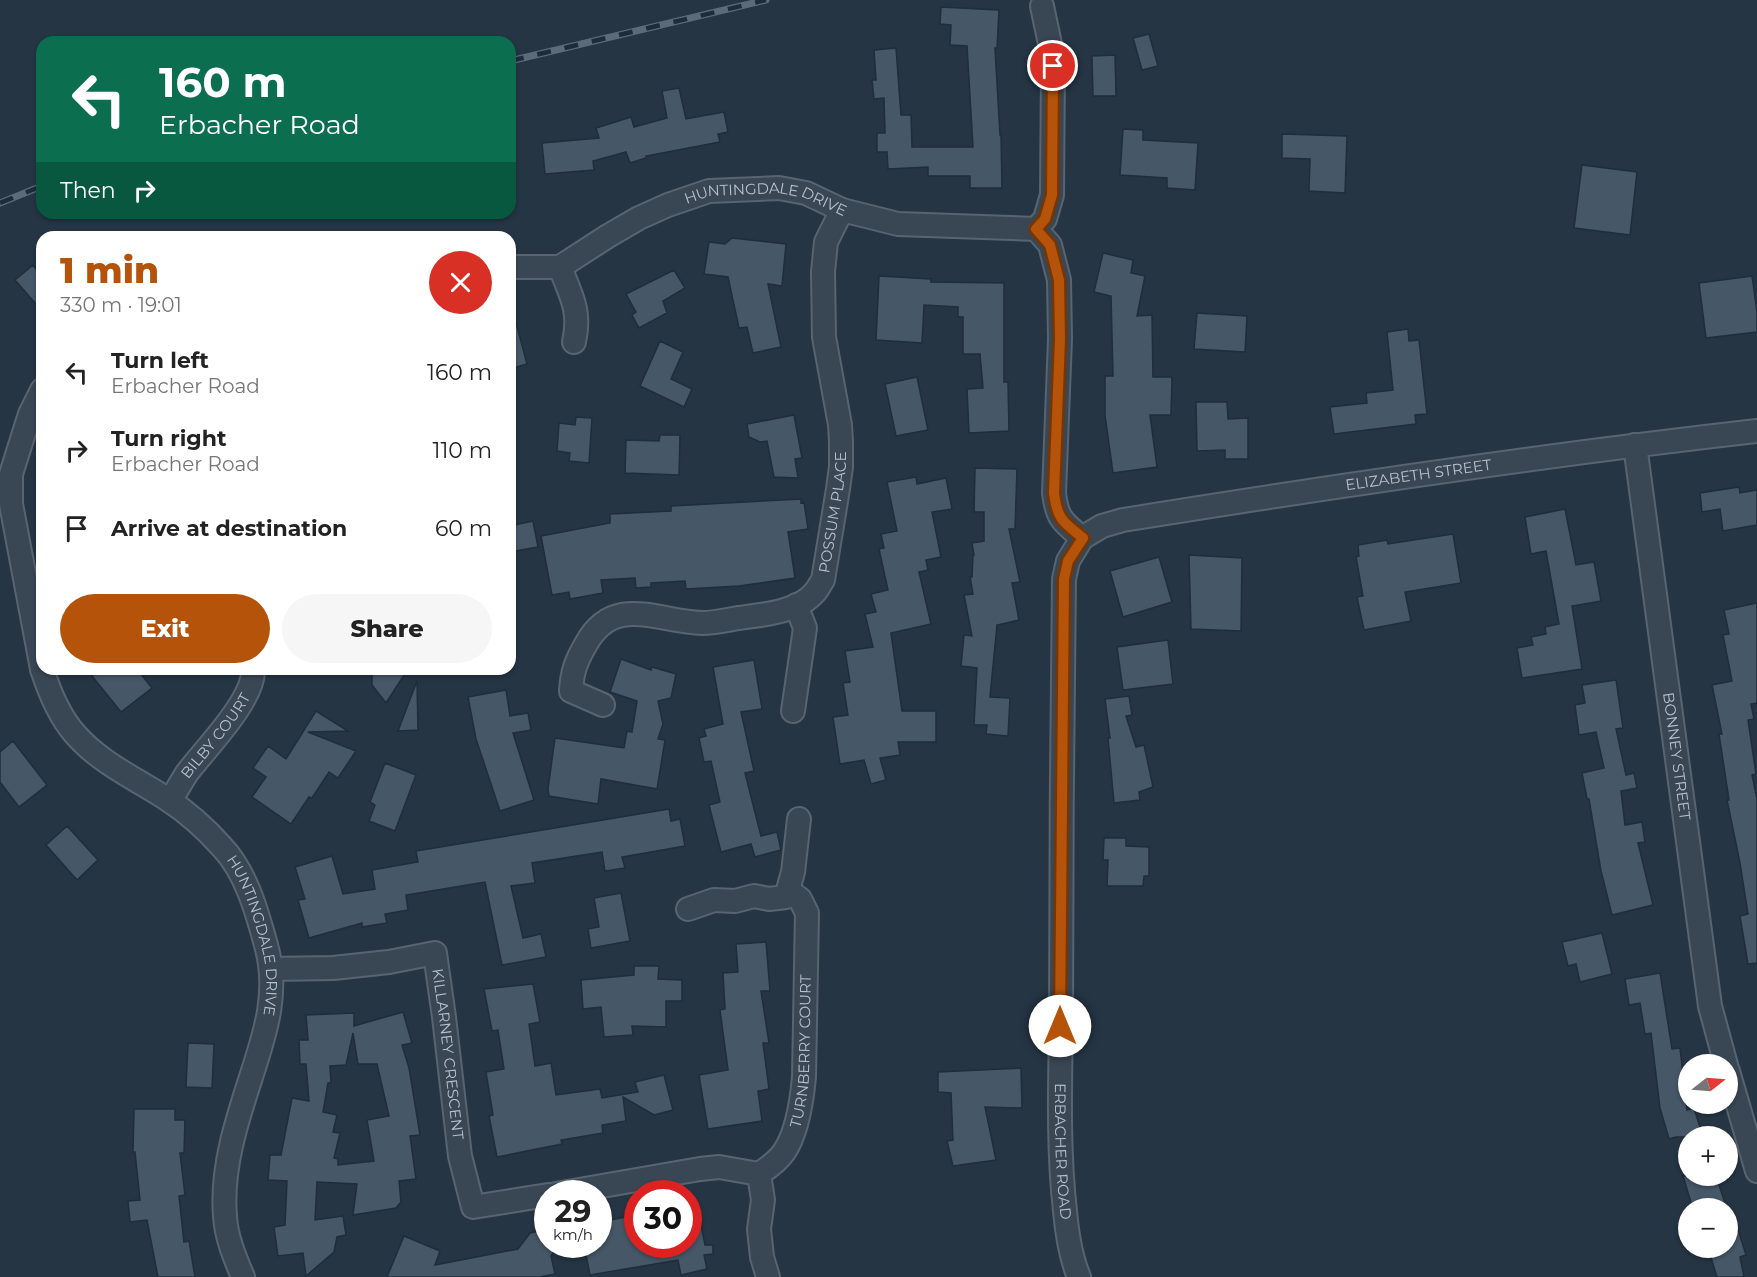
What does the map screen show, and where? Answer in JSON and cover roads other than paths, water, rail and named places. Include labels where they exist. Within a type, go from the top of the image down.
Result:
[{"type":"street","points":[[1042,6],[1053,66],[1052,195],[1045,219],[1036,229],[1050,245],[1059,280],[1060,339],[1054,493],[1056,510],[1064,523],[1083,538]]},
{"type":"street","name":"HUNTINGDALE DRIVE","points":[[560,267],[639,218],[687,197],[709,191],[779,188],[806,193],[842,210],[898,224],[1036,229]]},
{"type":"street","name":"POSSUM PLACE","points":[[603,705],[571,692],[572,674],[589,638],[610,619],[625,614],[640,614],[704,623],[780,612],[815,593],[823,580],[841,467],[840,425],[824,337],[823,272],[826,242],[842,210]]},
{"type":"street","points":[[516,267],[560,267],[576,309],[578,326],[574,342]]},
{"type":"street","name":"HUNTINGDALE DRIVE","points":[[36,402],[11,474],[11,504],[36,637]]},
{"type":"street","name":"ELIZABETH STREET","points":[[1083,538],[1102,526],[1123,520],[1324,488],[1635,445],[1757,431]]},
{"type":"street","name":"BONNEY STREET","points":[[1635,445],[1710,1006],[1723,1054]]},
{"type":"street","name":"ERBACHER ROAD","points":[[1079,1277],[1074,1265],[1067,1231],[1060,1141],[1061,841],[1064,579],[1068,561],[1083,538]]},
{"type":"street","points":[[794,711],[805,628],[796,605]]},
{"type":"street","name":"HUNTINGDALE DRIVE","points":[[44,675],[50,692],[73,732],[107,761],[170,801],[224,848],[241,875],[267,947],[271,969],[271,1005],[266,1033],[233,1137],[225,1194],[225,1218],[231,1245],[243,1277]]},
{"type":"street","name":"BILBY COURT","points":[[170,801],[186,774],[245,698],[253,675]]},
{"type":"street","points":[[688,909],[714,900],[735,901],[754,896],[769,899],[786,897],[793,872],[799,819]]},
{"type":"street","name":"TURNBERRY COURT","points":[[759,1174],[785,1151],[797,1121],[802,1098],[807,913],[800,899],[789,891]]},
{"type":"street","name":"KILLARNEY CRESCENT","points":[[271,969],[333,968],[389,962],[435,953],[460,1156],[473,1207],[534,1197]]},
{"type":"street","points":[[1738,1105],[1757,1171]]},
{"type":"street","points":[[612,1184],[719,1167],[759,1174],[763,1200],[759,1229],[762,1257],[768,1277]]},
{"type":"railway","points":[[516,60],[766,0]]},
{"type":"railway","points":[[0,203],[36,188]]}]
